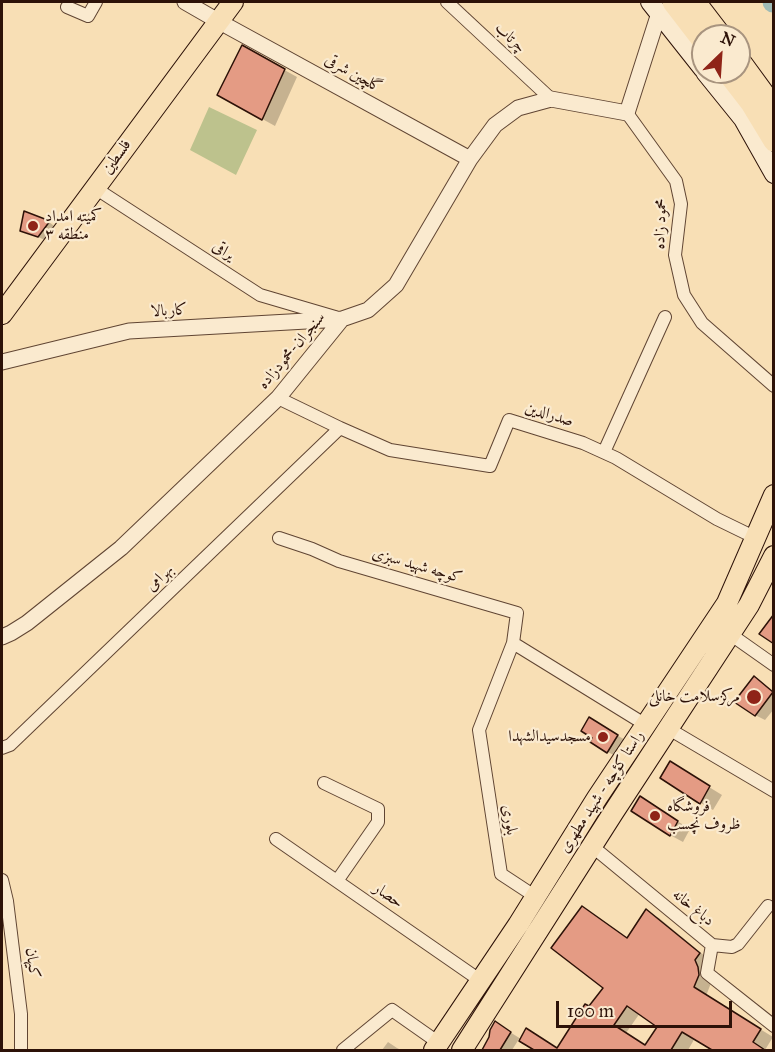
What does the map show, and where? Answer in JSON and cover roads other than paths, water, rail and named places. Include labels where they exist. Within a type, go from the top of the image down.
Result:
[{"type":"highway","points":[[695,2],[712,24]]},
{"type":"highway","points":[[660,5],[691,31]]},
{"type":"highway","points":[[751,76],[774,108]]},
{"type":"highway","points":[[736,84],[774,141]]},
{"type":"main road","name":"فلسطین","points":[[2,314],[233,2]]},
{"type":"main road","points":[[660,5],[691,51]]},
{"type":"main road","points":[[715,84],[743,119],[774,174]]},
{"type":"main road","name":"راستا کؤچه - شهید مطهری","points":[[441,1048],[590,808],[765,542],[774,495]]},
{"type":"main road","name":"راستا کؤچه - شهید مطهری","points":[[462,1050],[749,605],[774,556]]},
{"type":"main road","points":[[723,608],[735,626]]},
{"type":"street","points":[[68,7],[88,16],[96,2]]},
{"type":"street","name":"گلچین شرقی","points":[[188,2],[218,21],[470,159]]},
{"type":"street","name":"چرتاب","points":[[447,2],[551,99]]},
{"type":"street","points":[[627,112],[660,5]]},
{"type":"street","name":"سنجران-محمودزاده","points":[[2,637],[27,623],[121,548],[278,398],[342,319],[368,310],[396,285],[470,159],[495,125],[518,108],[551,99],[627,112]]},
{"type":"street","name":"محمود زاده","points":[[627,112],[676,181],[681,204],[675,255],[684,295],[702,323],[774,386]]},
{"type":"street","name":"یراقی","points":[[95,188],[260,294],[342,319]]},
{"type":"street","points":[[604,452],[664,317]]},
{"type":"street","name":"کاربالا","points":[[2,362],[129,331],[342,319]]},
{"type":"street","name":"صدرالدین","points":[[278,398],[390,450],[490,466],[509,420],[583,442],[604,452],[717,519],[765,542]]},
{"type":"street","name":"بهرامی","points":[[2,748],[10,746],[340,428]]},
{"type":"street","name":"کوچه شهید سبزی","points":[[279,538],[339,561],[517,613],[513,643],[479,730]]},
{"type":"street","points":[[735,626],[774,665]]},
{"type":"street","points":[[513,643],[646,725]]},
{"type":"street","points":[[669,729],[774,791]]},
{"type":"street","name":"بلوری","points":[[479,730],[501,874],[536,897]]},
{"type":"street","points":[[324,783],[378,809],[378,822],[338,881]]},
{"type":"street","name":"حصار","points":[[276,839],[481,981]]},
{"type":"street","name":"دباغ خانه","points":[[592,847],[712,945],[707,973],[774,1026]]},
{"type":"street","name":"کیهان","points":[[2,880],[7,901],[21,1014],[21,1050]]},
{"type":"street","points":[[712,945],[732,947],[738,944],[768,906]]},
{"type":"street","points":[[343,1050],[392,1010],[441,1048]]},
{"type":"place","name":"کمیته امداد منطقه ۳","points":[[33,226]]},
{"type":"place","name":"مرکزسلامت خانلی","points":[[754,697]]},
{"type":"place","name":"مسجدسیدالشهدا","points":[[603,737]]},
{"type":"place","name":"فروشگاه ظروف نچسب","points":[[655,816]]}]
